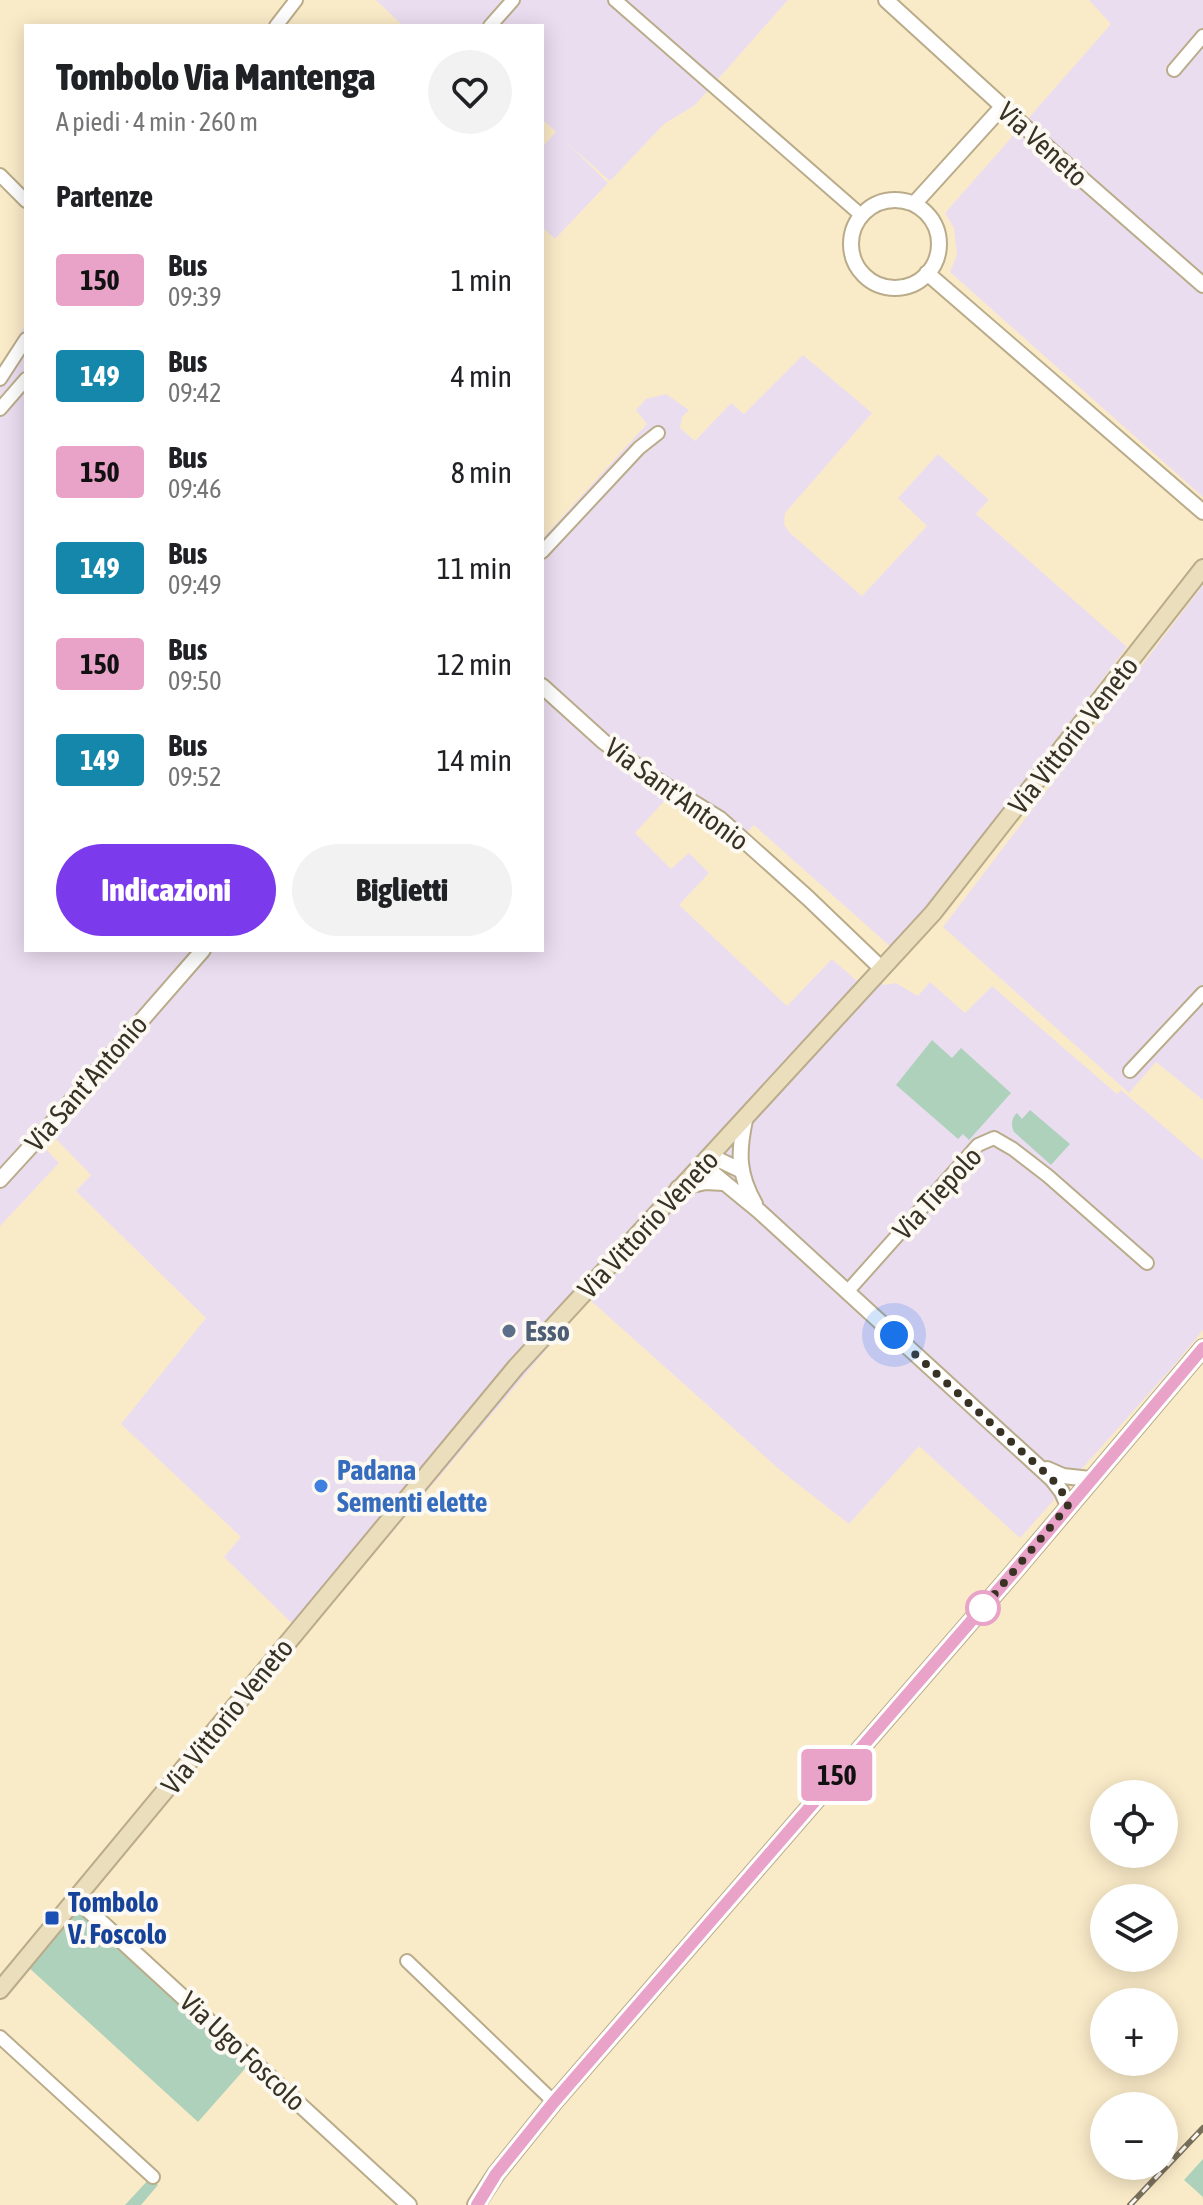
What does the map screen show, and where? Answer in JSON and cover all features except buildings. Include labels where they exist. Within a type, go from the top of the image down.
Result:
[{"type":"main road","name":"Via Vittorio Veneto","points":[[0,1990],[516,1367],[933,913],[1203,568]]},
{"type":"main road","points":[[476,2205],[496,2174],[554,2102],[1012,1574],[1071,1498],[1203,1348]]},
{"type":"street","points":[[278,24],[296,0]]},
{"type":"street","points":[[492,24],[513,0]]},
{"type":"street","points":[[615,0],[861,215]]},
{"type":"street","name":"Via Veneto","points":[[886,0],[1203,285]]},
{"type":"street","points":[[1174,70],[1203,36]]},
{"type":"street","points":[[914,204],[1002,107]]},
{"type":"street","points":[[0,175],[24,199]]},
{"type":"street","points":[[885,200],[914,204],[925,211],[938,235],[939,249],[935,262],[917,281],[905,286],[892,288],[879,285],[859,269],[853,256],[851,242],[854,228],[861,215],[885,200]]},
{"type":"street","points":[[927,273],[1200,509],[1203,519]]},
{"type":"street","points":[[0,379],[24,342]]},
{"type":"street","points":[[0,409],[24,381]]},
{"type":"street","points":[[544,550],[639,448],[658,433]]},
{"type":"street","name":"Via Sant'Antonio","points":[[544,688],[604,742],[658,781],[720,819],[881,968]]},
{"type":"street","name":"Via Sant'Antonio","points":[[0,1180],[201,952]]},
{"type":"street","points":[[1130,1071],[1203,993]]},
{"type":"street","points":[[745,1120],[740,1170],[759,1211]]},
{"type":"street","name":"Via Tiepolo","points":[[847,1292],[978,1145],[994,1138],[1048,1176],[1147,1263]]},
{"type":"street","points":[[707,1160],[740,1170]]},
{"type":"street","points":[[707,1160],[724,1183],[759,1211],[1071,1498]]},
{"type":"street","points":[[678,1188],[706,1182],[724,1183]]},
{"type":"street","points":[[1035,1464],[1063,1476],[1090,1479]]},
{"type":"street","points":[[1063,1476],[1071,1498]]},
{"type":"street","name":"Via Ugo Foscolo","points":[[76,1899],[409,2205]]},
{"type":"street","points":[[407,1961],[554,2102]]},
{"type":"street","points":[[0,2037],[153,2177]]},
{"type":"shaded area","points":[[376,0],[788,0],[695,105],[664,124],[610,181],[566,142],[608,183],[555,239],[544,229],[544,145],[556,132],[544,121],[544,24],[401,24]]},
{"type":"shaded area","points":[[1089,0],[1203,0],[1203,497],[950,272],[957,255],[954,228],[945,213],[1111,24]]},
{"type":"shaded area","points":[[24,327],[24,952],[544,952],[544,537],[647,424],[636,410],[646,399],[666,394],[689,410],[682,417],[680,428],[695,441],[731,403],[744,414],[803,355],[872,413],[785,513],[784,524],[789,532],[862,596],[927,526],[898,498],[938,454],[989,500],[976,514],[1127,647],[918,921],[892,948],[754,825],[734,845],[689,810],[667,798],[635,833],[671,869],[689,853],[709,873],[679,905],[787,1006],[832,959],[857,981],[867,970],[884,985],[896,983],[918,996],[930,982],[965,1013],[992,986],[1117,1094],[1121,1090],[1203,1160],[1203,1330],[1020,1538],[919,1446],[849,1524],[781,1471],[589,1299],[305,1636],[224,1557],[241,1537],[121,1424],[206,1318],[76,1191],[91,1175],[55,1138],[45,1148],[59,1163],[0,1226],[0,365]]},
{"type":"shaded area","points":[[1203,585],[1203,1100],[1156,1062],[1129,1093],[943,927]]},
{"type":"green space","points":[[932,1040],[952,1058],[961,1048],[1011,1093],[969,1140],[963,1134],[958,1139],[896,1085]]},
{"type":"green space","points":[[1030,1110],[1070,1144],[1051,1165],[1012,1127],[1017,1113],[1022,1119]]},
{"type":"green space","points":[[76,1909],[83,1911],[250,2063],[198,2122],[27,1966]]},
{"type":"green space","points":[[1203,2159],[1203,2197],[1184,2180]]},
{"type":"green space","points":[[150,2178],[158,2185],[141,2205],[125,2205]]},
{"type":"railway","points":[[1130,2205],[1203,2128]]},
{"type":"bus line","name":"150","points":[[477,2205],[496,2174],[554,2102],[1012,1574],[1203,1348]]},
{"type":"place","name":"Esso","points":[[509,1331]]},
{"type":"place","name":"Padana Sementi elette","points":[[321,1486]]},
{"type":"place","name":"Tombolo V. Foscolo","points":[[52,1918]]},
{"type":"route","points":[[894,1335],[1052,1479],[1068,1506],[983,1608]]}]
